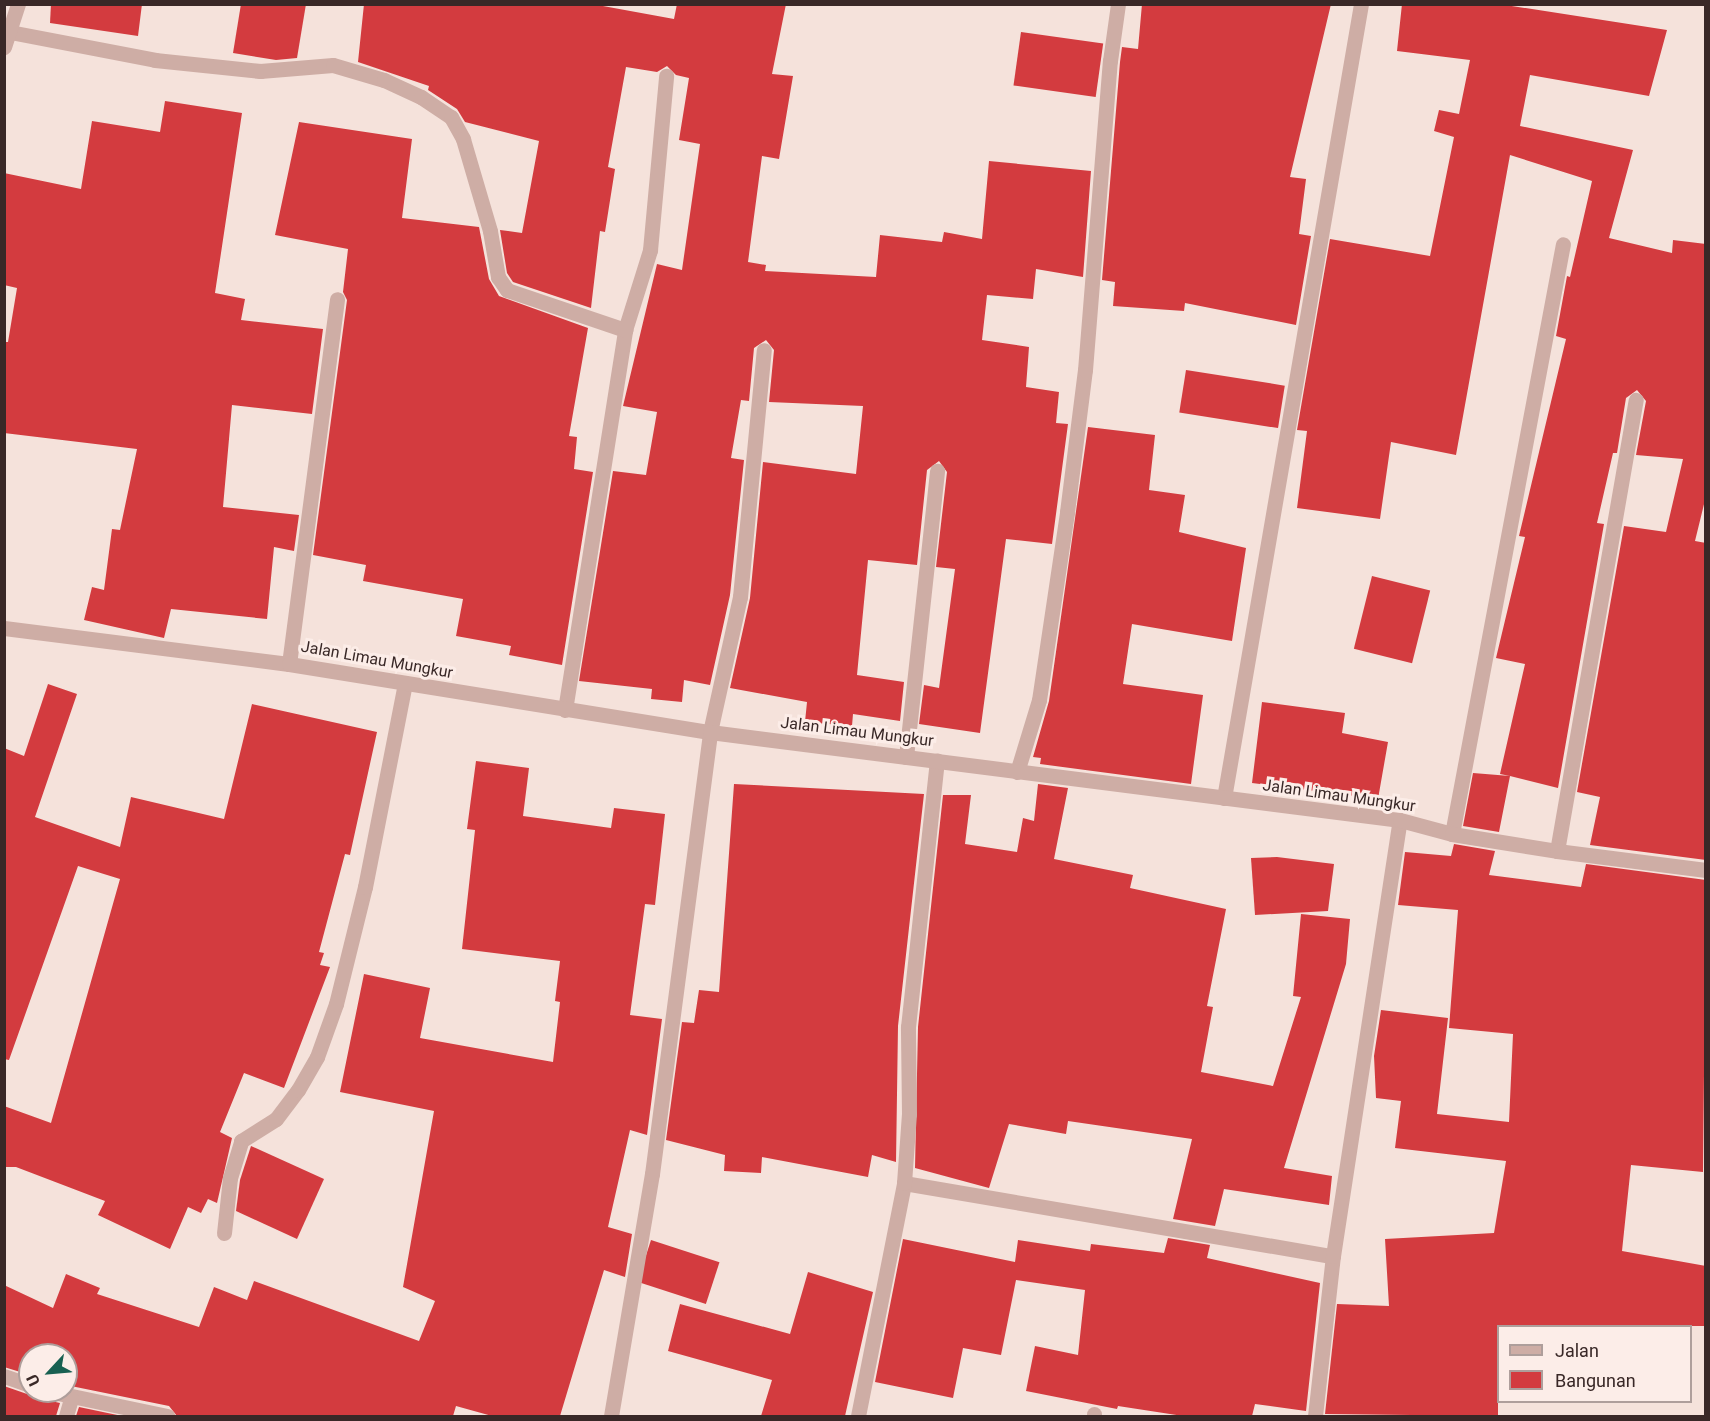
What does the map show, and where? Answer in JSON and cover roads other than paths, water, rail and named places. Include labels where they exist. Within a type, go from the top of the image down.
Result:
[{"type":"street","points":[[18,4],[7,39],[154,60],[260,70],[333,65],[384,80],[421,97],[451,117],[463,138],[490,231],[498,277],[507,290],[625,330]]},
{"type":"street","points":[[1017,772],[1039,700],[1067,512],[1085,370],[1110,61],[1118,4]]},
{"type":"street","points":[[1224,798],[1361,4]]},
{"type":"street","points":[[565,710],[625,330],[650,250],[666,76]]},
{"type":"street","points":[[1452,834],[1563,244]]},
{"type":"street","points":[[290,664],[337,299]]},
{"type":"street","points":[[611,1416],[652,1174],[710,732],[740,597],[764,350]]},
{"type":"street","points":[[1557,851],[1636,400]]},
{"type":"street","points":[[906,757],[937,471]]},
{"type":"street","name":"Jalan Limau Mungkur","points":[[4,628],[290,664],[710,732],[1400,820],[1452,834],[1557,851],[1706,870]]},
{"type":"street","points":[[224,1233],[230,1178],[241,1141],[276,1119],[298,1090],[317,1057],[336,1004],[365,887],[405,683]]},
{"type":"street","points":[[858,1416],[904,1183],[909,1114],[908,1027],[937,761]]},
{"type":"street","points":[[1315,1416],[1333,1256],[1400,820]]},
{"type":"street","points":[[904,1183],[1333,1256]]},
{"type":"street","points":[[78,1399],[101,1401],[167,1416]]}]
